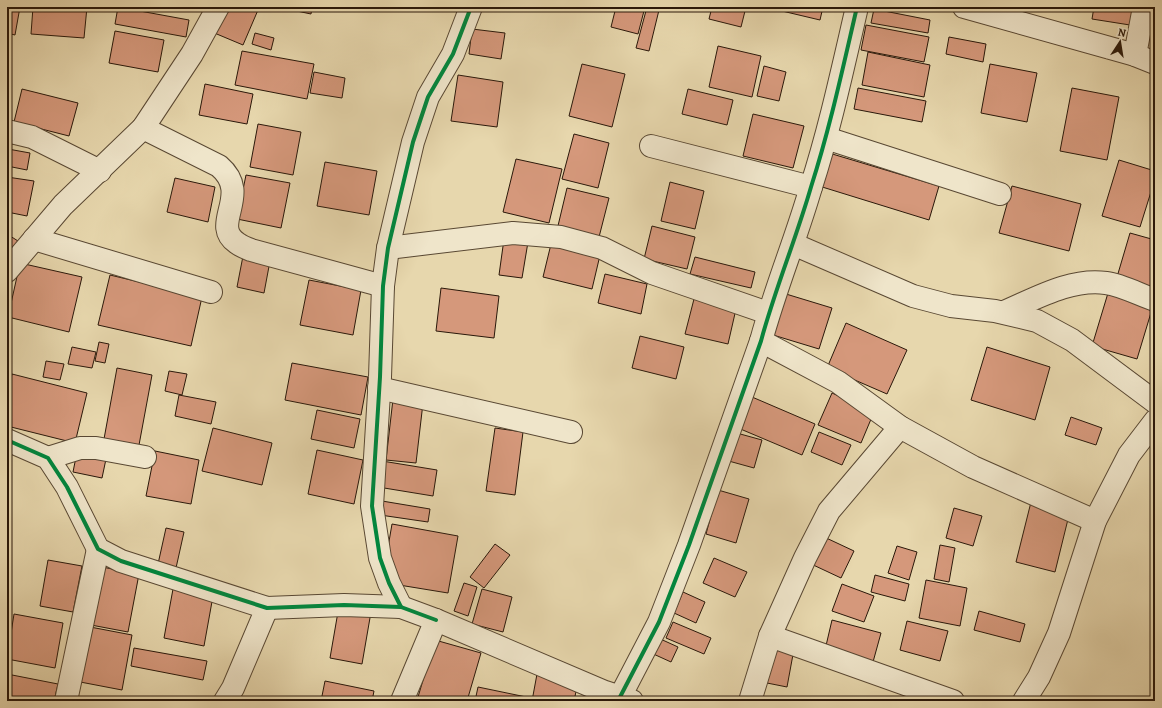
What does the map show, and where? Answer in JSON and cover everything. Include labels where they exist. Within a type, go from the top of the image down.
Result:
[{"type":"street","points":[[7,271],[63,205],[143,128],[192,54],[218,7]]},
{"type":"street","points":[[401,607],[389,584],[380,558],[372,506],[383,286],[388,248],[413,142],[428,97],[453,54],[470,7]]},
{"type":"street","points":[[7,440],[48,458],[67,487],[98,549],[121,561],[267,608],[344,605],[401,607],[436,620],[615,698],[662,615],[689,545],[761,341],[768,314],[812,187],[826,138],[857,7]]},
{"type":"street","points":[[964,7],[1134,55],[1155,63]]},
{"type":"street","points":[[1134,55],[1144,7]]},
{"type":"street","points":[[143,128],[219,166],[227,173],[232,181],[234,190],[226,227],[229,236],[237,243],[251,250],[383,286]]},
{"type":"street","points":[[7,131],[32,137],[100,171]]},
{"type":"street","points":[[826,138],[1000,194]]},
{"type":"street","points":[[651,146],[812,187]]},
{"type":"street","points":[[388,248],[513,233],[561,237],[602,248],[652,273],[768,314]]},
{"type":"street","points":[[34,239],[211,292]]},
{"type":"street","points":[[793,244],[913,296],[951,306],[1004,312],[1037,321],[1072,340],[1155,402]]},
{"type":"street","points":[[1004,312],[1056,289],[1081,283],[1106,283],[1155,300]]},
{"type":"street","points":[[761,341],[838,382],[900,427],[973,467],[1094,521]]},
{"type":"street","points":[[379,388],[571,432]]},
{"type":"street","points":[[1024,701],[1039,677],[1059,634],[1094,521],[1128,455],[1155,421]]},
{"type":"street","points":[[750,701],[770,636],[805,558],[829,511],[900,427]]},
{"type":"street","points":[[48,458],[72,449],[85,448],[96,448],[145,457]]},
{"type":"street","points":[[66,701],[98,549]]},
{"type":"street","points":[[225,701],[233,688],[267,608]]},
{"type":"street","points":[[402,701],[436,620]]},
{"type":"street","points":[[770,636],[953,701]]},
{"type":"building","points":[[7,7],[20,7],[15,35],[7,33]]},
{"type":"building","points":[[33,7],[87,7],[84,38],[31,34]]},
{"type":"building","points":[[118,7],[189,20],[186,37],[115,24]]},
{"type":"building","points":[[223,7],[252,7],[258,10],[243,45],[212,32]]},
{"type":"building","points":[[278,7],[312,7],[311,14]]},
{"type":"building","points":[[616,7],[645,7],[638,34],[611,27]]},
{"type":"building","points":[[647,7],[659,10],[649,51],[636,48]]},
{"type":"building","points":[[712,7],[746,7],[741,27],[709,19]]},
{"type":"building","points":[[783,7],[823,7],[820,20],[782,11]]},
{"type":"building","points":[[1094,7],[1133,7],[1130,25],[1092,19]]},
{"type":"building","points":[[1155,7],[1155,31],[1150,30]]},
{"type":"building","points":[[874,9],[930,20],[928,33],[871,23]]},
{"type":"building","points":[[866,25],[929,37],[924,62],[861,50]]},
{"type":"building","points":[[472,29],[505,33],[501,59],[469,54]]},
{"type":"building","points":[[115,31],[164,40],[158,72],[109,63]]},
{"type":"building","points":[[255,33],[274,38],[271,50],[252,44]]},
{"type":"building","points":[[949,37],[986,44],[983,62],[946,54]]},
{"type":"building","points":[[718,46],[761,56],[752,97],[709,87]]},
{"type":"building","points":[[242,51],[314,64],[307,99],[235,85]]},
{"type":"building","points":[[868,52],[930,65],[924,97],[862,85]]},
{"type":"building","points":[[582,64],[625,74],[612,127],[569,116]]},
{"type":"building","points":[[990,64],[1037,73],[1027,122],[981,113]]},
{"type":"building","points":[[764,66],[786,72],[779,101],[757,96]]},
{"type":"building","points":[[314,72],[345,78],[342,98],[310,93]]},
{"type":"building","points":[[458,75],[503,82],[497,127],[451,121]]},
{"type":"building","points":[[205,84],[253,94],[247,124],[199,115]]},
{"type":"building","points":[[858,88],[926,101],[922,122],[854,109]]},
{"type":"building","points":[[1072,88],[1119,97],[1107,160],[1060,151]]},
{"type":"building","points":[[22,89],[78,103],[69,136],[14,122]]},
{"type":"building","points":[[688,89],[733,100],[727,125],[682,114]]},
{"type":"building","points":[[753,114],[804,126],[793,168],[743,156]]},
{"type":"building","points":[[258,124],[301,132],[293,175],[250,167]]},
{"type":"building","points":[[574,134],[609,143],[598,188],[562,179]]},
{"type":"building","points":[[8,149],[30,153],[27,170],[7,166]]},
{"type":"building","points":[[829,153],[939,186],[929,220],[819,186]]},
{"type":"building","points":[[516,159],[562,169],[549,223],[503,212]]},
{"type":"building","points":[[1119,160],[1155,171],[1155,179],[1140,227],[1102,216]]},
{"type":"building","points":[[325,162],[377,171],[369,215],[317,206]]},
{"type":"building","points":[[246,175],[290,183],[281,228],[237,219]]},
{"type":"building","points":[[7,177],[34,181],[27,216],[7,212]]},
{"type":"building","points":[[175,178],[215,187],[208,222],[167,212]]},
{"type":"building","points":[[670,182],[704,191],[695,229],[661,221]]},
{"type":"building","points":[[1012,186],[1081,204],[1069,251],[999,233]]},
{"type":"building","points":[[567,188],[609,198],[598,241],[557,230]]},
{"type":"building","points":[[652,226],[695,237],[687,269],[644,259]]},
{"type":"building","points":[[1130,233],[1155,240],[1155,270],[1150,287],[1117,277]]},
{"type":"building","points":[[7,234],[18,241],[7,258]]},
{"type":"building","points":[[504,239],[528,242],[522,278],[499,275]]},
{"type":"building","points":[[552,240],[601,251],[592,289],[543,277]]},
{"type":"building","points":[[243,256],[270,261],[264,293],[237,287]]},
{"type":"building","points":[[695,257],[755,272],[751,288],[690,274]]},
{"type":"building","points":[[20,263],[82,277],[69,332],[8,317]]},
{"type":"building","points":[[605,274],[647,284],[641,314],[598,303]]},
{"type":"building","points":[[110,275],[202,297],[191,346],[98,325]]},
{"type":"building","points":[[309,280],[361,290],[353,335],[300,325]]},
{"type":"building","points":[[441,288],[499,296],[494,338],[436,331]]},
{"type":"building","points":[[1108,293],[1153,306],[1137,359],[1092,346]]},
{"type":"building","points":[[786,294],[832,308],[819,349],[773,335]]},
{"type":"building","points":[[694,299],[736,309],[728,344],[685,334]]},
{"type":"building","points":[[846,323],[907,350],[887,394],[827,368]]},
{"type":"building","points":[[640,336],[684,347],[676,379],[632,368]]},
{"type":"building","points":[[99,342],[109,344],[105,363],[95,361]]},
{"type":"building","points":[[72,347],[96,352],[92,368],[68,364]]},
{"type":"building","points":[[987,347],[1050,367],[1035,420],[971,400]]},
{"type":"building","points":[[46,361],[64,364],[60,380],[43,377]]},
{"type":"building","points":[[292,363],[368,377],[361,415],[285,400]]},
{"type":"building","points":[[117,368],[152,375],[139,445],[104,439]]},
{"type":"building","points":[[169,371],[187,374],[182,395],[165,391]]},
{"type":"building","points":[[12,374],[87,393],[75,443],[7,426],[7,396]]},
{"type":"building","points":[[832,393],[874,412],[861,443],[818,425]]},
{"type":"building","points":[[745,394],[815,424],[802,455],[731,425]]},
{"type":"building","points":[[179,395],[216,402],[211,424],[175,416]]},
{"type":"building","points":[[393,399],[423,403],[416,463],[386,460]]},
{"type":"building","points":[[317,410],[360,419],[354,448],[311,439]]},
{"type":"building","points":[[1071,417],[1102,428],[1096,445],[1065,435]]},
{"type":"building","points":[[213,428],[272,443],[262,485],[202,471]]},
{"type":"building","points":[[495,428],[523,432],[515,495],[486,491]]},
{"type":"building","points":[[733,432],[762,440],[754,468],[725,460]]},
{"type":"building","points":[[819,432],[851,445],[842,465],[811,452]]},
{"type":"building","points":[[317,450],[363,460],[354,504],[308,494]]},
{"type":"building","points":[[155,451],[199,460],[191,504],[146,496]]},
{"type":"building","points":[[77,452],[106,459],[102,478],[73,472]]},
{"type":"building","points":[[382,461],[437,470],[433,496],[378,487]]},
{"type":"building","points":[[718,490],[749,499],[736,543],[706,534]]},
{"type":"building","points":[[382,501],[430,509],[428,522],[380,515]]},
{"type":"building","points":[[1031,502],[1070,511],[1055,572],[1016,562]]},
{"type":"building","points":[[954,508],[982,516],[973,546],[946,538]]},
{"type":"building","points":[[392,524],[458,536],[448,593],[399,585],[386,559]]},
{"type":"building","points":[[166,528],[184,532],[176,568],[158,564]]},
{"type":"building","points":[[822,536],[854,551],[841,578],[809,563]]},
{"type":"building","points":[[495,544],[510,555],[484,588],[470,577]]},
{"type":"building","points":[[940,545],[955,548],[949,582],[934,579]]},
{"type":"building","points":[[897,546],[917,552],[909,580],[888,573]]},
{"type":"building","points":[[714,558],[747,572],[735,597],[703,583]]},
{"type":"building","points":[[48,560],[82,566],[73,612],[40,606]]},
{"type":"building","points":[[102,567],[139,574],[128,632],[91,625]]},
{"type":"building","points":[[875,575],[909,584],[905,601],[871,592]]},
{"type":"building","points":[[926,580],[967,588],[960,626],[919,618]]},
{"type":"building","points":[[464,583],[477,587],[468,616],[454,611]]},
{"type":"building","points":[[842,584],[874,596],[864,622],[832,611]]},
{"type":"building","points":[[173,589],[213,596],[204,646],[164,638]]},
{"type":"building","points":[[482,589],[512,597],[503,632],[472,624]]},
{"type":"building","points":[[683,592],[705,602],[696,623],[674,613]]},
{"type":"building","points":[[339,606],[371,612],[362,664],[330,658]]},
{"type":"building","points":[[979,611],[1025,624],[1020,642],[974,630]]},
{"type":"building","points":[[14,614],[63,623],[55,668],[7,659]]},
{"type":"building","points":[[832,620],[881,633],[873,662],[825,650]]},
{"type":"building","points":[[907,621],[948,631],[940,661],[900,650]]},
{"type":"building","points":[[673,622],[711,638],[704,654],[666,638]]},
{"type":"building","points":[[85,626],[132,635],[122,690],[75,681]]},
{"type":"building","points":[[656,637],[678,647],[671,662],[649,652]]},
{"type":"building","points":[[435,640],[481,653],[467,701],[431,701],[418,697]]},
{"type":"building","points":[[774,645],[794,649],[787,687],[767,683]]},
{"type":"building","points":[[134,648],[207,661],[203,680],[131,666]]},
{"type":"building","points":[[7,674],[58,684],[54,701],[7,701]]},
{"type":"building","points":[[537,674],[578,682],[574,701],[532,701]]},
{"type":"building","points":[[325,681],[374,691],[372,701],[321,701]]},
{"type":"building","points":[[478,687],[531,698],[530,701],[475,701]]},
{"type":"cycle path","points":[[401,607],[389,583],[380,558],[372,506],[380,377],[383,286],[388,248],[413,142],[428,97],[453,54],[471,7]]},
{"type":"cycle path","points":[[620,697],[659,622],[689,545],[761,341],[818,165],[857,7]]},
{"type":"cycle path","points":[[7,440],[48,458],[67,487],[98,549],[121,561],[267,608],[344,605],[401,607],[436,620]]}]
